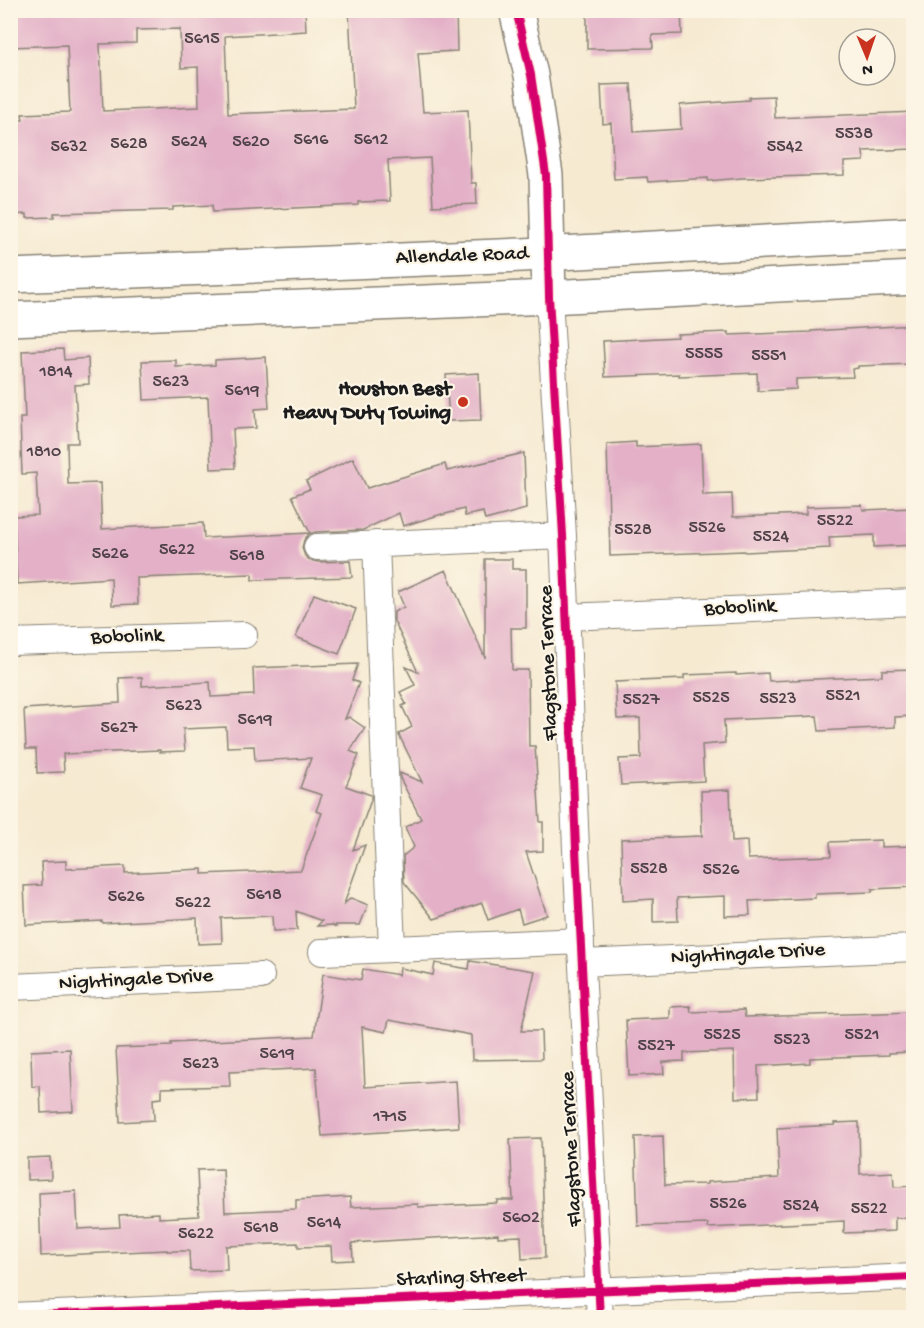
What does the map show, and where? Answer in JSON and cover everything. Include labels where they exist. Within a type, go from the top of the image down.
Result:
[{"type":"main road","name":"Flagstone Terrace","points":[[516,10],[531,75],[546,175],[549,297]]},
{"type":"main road","name":"Allendale Road","points":[[10,276],[548,253],[898,235]]},
{"type":"main road","points":[[898,235],[898,279]]},
{"type":"main road","points":[[217,267],[219,310]]},
{"type":"main road","name":"Allendale Road","points":[[10,319],[549,297],[898,279]]},
{"type":"street","name":"Flagstone Terrace","points":[[549,297],[563,536],[600,1317]]},
{"type":"street","points":[[317,547],[563,536]]},
{"type":"street","points":[[376,544],[392,949]]},
{"type":"street","name":"Bobolink","points":[[566,617],[914,602]]},
{"type":"street","name":"Bobolink","points":[[10,642],[244,635]]},
{"type":"street","name":"Nightingale Drive","points":[[322,952],[392,949],[582,952],[914,948]]},
{"type":"street","name":"Nightingale Drive","points":[[10,987],[261,976]]},
{"type":"street","name":"Starling Street","points":[[10,1317],[914,1277]]},
{"type":"building","points":[[10,10],[305,10],[306,31],[225,36],[228,114],[354,109],[349,10],[456,10],[457,51],[418,53],[423,112],[468,110],[471,183],[476,183],[477,204],[433,206],[430,158],[388,160],[390,201],[358,202],[358,205],[213,212],[212,205],[173,207],[173,210],[54,213],[54,217],[27,218],[27,214],[10,215],[10,120],[23,120],[22,114],[70,112],[67,45],[10,47]],"holes":[[[180,29],[181,68],[198,67],[199,107],[103,111],[100,44],[136,43],[136,30]]]},
{"type":"building","points":[[587,10],[681,10],[682,34],[652,35],[653,48],[587,49]]},
{"type":"building","points":[[631,84],[634,132],[681,129],[680,105],[774,96],[775,118],[914,112],[914,149],[863,151],[864,161],[844,162],[844,175],[708,181],[708,178],[648,182],[647,177],[614,179],[611,123],[603,124],[601,85]]},
{"type":"building","points":[[914,325],[914,364],[858,366],[852,369],[853,377],[796,379],[796,389],[758,391],[757,373],[605,377],[603,341],[678,337],[677,334],[811,332]]},
{"type":"building","points":[[63,349],[64,360],[88,358],[89,384],[75,385],[78,443],[67,443],[68,484],[100,483],[102,529],[203,523],[204,538],[310,533],[292,496],[310,489],[306,481],[353,458],[367,488],[445,464],[447,471],[524,453],[526,509],[485,520],[483,512],[465,516],[464,509],[403,526],[399,513],[363,530],[309,534],[302,548],[305,556],[318,562],[350,561],[352,577],[252,580],[252,574],[137,578],[138,604],[112,605],[111,578],[17,584],[14,516],[38,515],[36,473],[22,474],[20,418],[25,418],[22,351]]},
{"type":"building","points":[[266,357],[269,408],[255,409],[256,428],[233,429],[235,468],[211,469],[208,397],[144,400],[142,361],[176,360],[176,367],[215,365],[215,360]]},
{"type":"building","points":[[479,373],[481,420],[449,421],[446,375]]},
{"type":"building","points":[[636,442],[636,447],[701,444],[703,495],[732,494],[733,517],[806,514],[806,507],[862,505],[863,510],[914,508],[914,545],[874,547],[874,535],[829,537],[830,548],[610,556],[607,444]]},
{"type":"building","points":[[485,559],[512,559],[512,569],[526,569],[526,628],[511,628],[512,670],[528,670],[529,746],[535,746],[540,822],[543,822],[543,851],[526,852],[547,915],[522,923],[518,909],[488,920],[482,903],[434,919],[404,882],[403,856],[414,847],[405,827],[421,819],[400,778],[400,773],[422,782],[399,735],[412,727],[402,706],[406,704],[400,692],[415,685],[406,667],[418,672],[394,621],[394,612],[404,607],[398,592],[446,570],[485,658]]},
{"type":"building","points":[[314,594],[356,609],[339,654],[296,637]]},
{"type":"building","points":[[358,664],[352,680],[359,683],[345,719],[349,717],[365,728],[350,751],[359,755],[346,786],[371,795],[371,800],[353,850],[365,845],[344,904],[351,898],[368,905],[360,925],[317,926],[322,921],[296,911],[297,930],[273,931],[272,916],[221,918],[222,943],[198,944],[197,918],[26,925],[24,886],[42,885],[41,862],[66,861],[66,869],[125,866],[125,873],[202,869],[202,874],[301,870],[322,813],[316,811],[322,795],[300,788],[311,758],[255,761],[254,746],[227,747],[226,727],[183,729],[185,751],[63,754],[64,772],[37,773],[36,749],[26,749],[24,709],[120,703],[119,678],[142,677],[142,686],[210,682],[211,697],[254,695],[253,668]]},
{"type":"building","points":[[914,669],[914,716],[895,717],[895,727],[819,731],[817,716],[724,720],[725,743],[702,745],[704,781],[621,785],[619,759],[641,758],[640,718],[617,719],[615,682],[684,679],[684,675],[736,673],[736,675],[768,673],[769,681],[816,679],[882,676],[882,670]]},
{"type":"building","points":[[730,790],[732,842],[747,841],[748,859],[831,856],[830,842],[881,840],[881,847],[914,846],[914,887],[872,889],[872,892],[815,894],[815,898],[749,901],[750,915],[725,916],[725,896],[677,898],[678,921],[653,922],[653,899],[623,901],[621,839],[702,836],[701,791]]},
{"type":"building","points":[[470,961],[535,971],[521,1031],[541,1031],[542,1059],[472,1060],[471,1035],[389,1020],[386,1032],[362,1027],[365,1087],[456,1081],[459,1127],[322,1136],[316,1068],[229,1072],[230,1086],[162,1088],[162,1098],[153,1099],[154,1120],[120,1122],[116,1048],[314,1036],[323,974],[361,980],[363,969],[399,975],[400,968],[433,975],[435,963],[469,969]]},
{"type":"building","points":[[690,1006],[691,1012],[744,1010],[745,1017],[914,1012],[914,1052],[810,1058],[810,1063],[758,1066],[759,1097],[735,1098],[734,1051],[684,1053],[684,1061],[663,1062],[664,1074],[629,1076],[626,1020],[670,1018],[670,1007]]},
{"type":"building","points":[[70,1049],[73,1111],[41,1113],[40,1086],[32,1087],[31,1051]]},
{"type":"building","points":[[859,1122],[860,1174],[893,1172],[894,1187],[914,1186],[914,1217],[895,1218],[895,1231],[844,1233],[844,1221],[708,1228],[708,1224],[638,1226],[635,1137],[663,1136],[665,1185],[707,1184],[707,1182],[779,1178],[777,1128]]},
{"type":"building","points":[[541,1138],[545,1258],[522,1259],[521,1236],[498,1237],[498,1234],[352,1243],[353,1260],[332,1261],[331,1246],[298,1247],[298,1243],[226,1246],[227,1270],[190,1271],[189,1251],[41,1256],[39,1193],[76,1191],[78,1229],[120,1227],[119,1215],[159,1213],[159,1218],[199,1216],[197,1170],[223,1169],[225,1212],[296,1209],[296,1200],[350,1197],[351,1207],[418,1204],[418,1207],[497,1203],[497,1200],[513,1200],[510,1139]]},
{"type":"building","points":[[50,1157],[51,1179],[27,1180],[27,1158]]},
{"type":"cycle path","points":[[516,10],[531,75],[546,175],[549,297],[563,536],[576,849],[600,1318]]},
{"type":"cycle path","points":[[10,1316],[914,1277]]},
{"type":"place","name":"Houston Best Heavy Duty Towing","points":[[463,402]]}]
